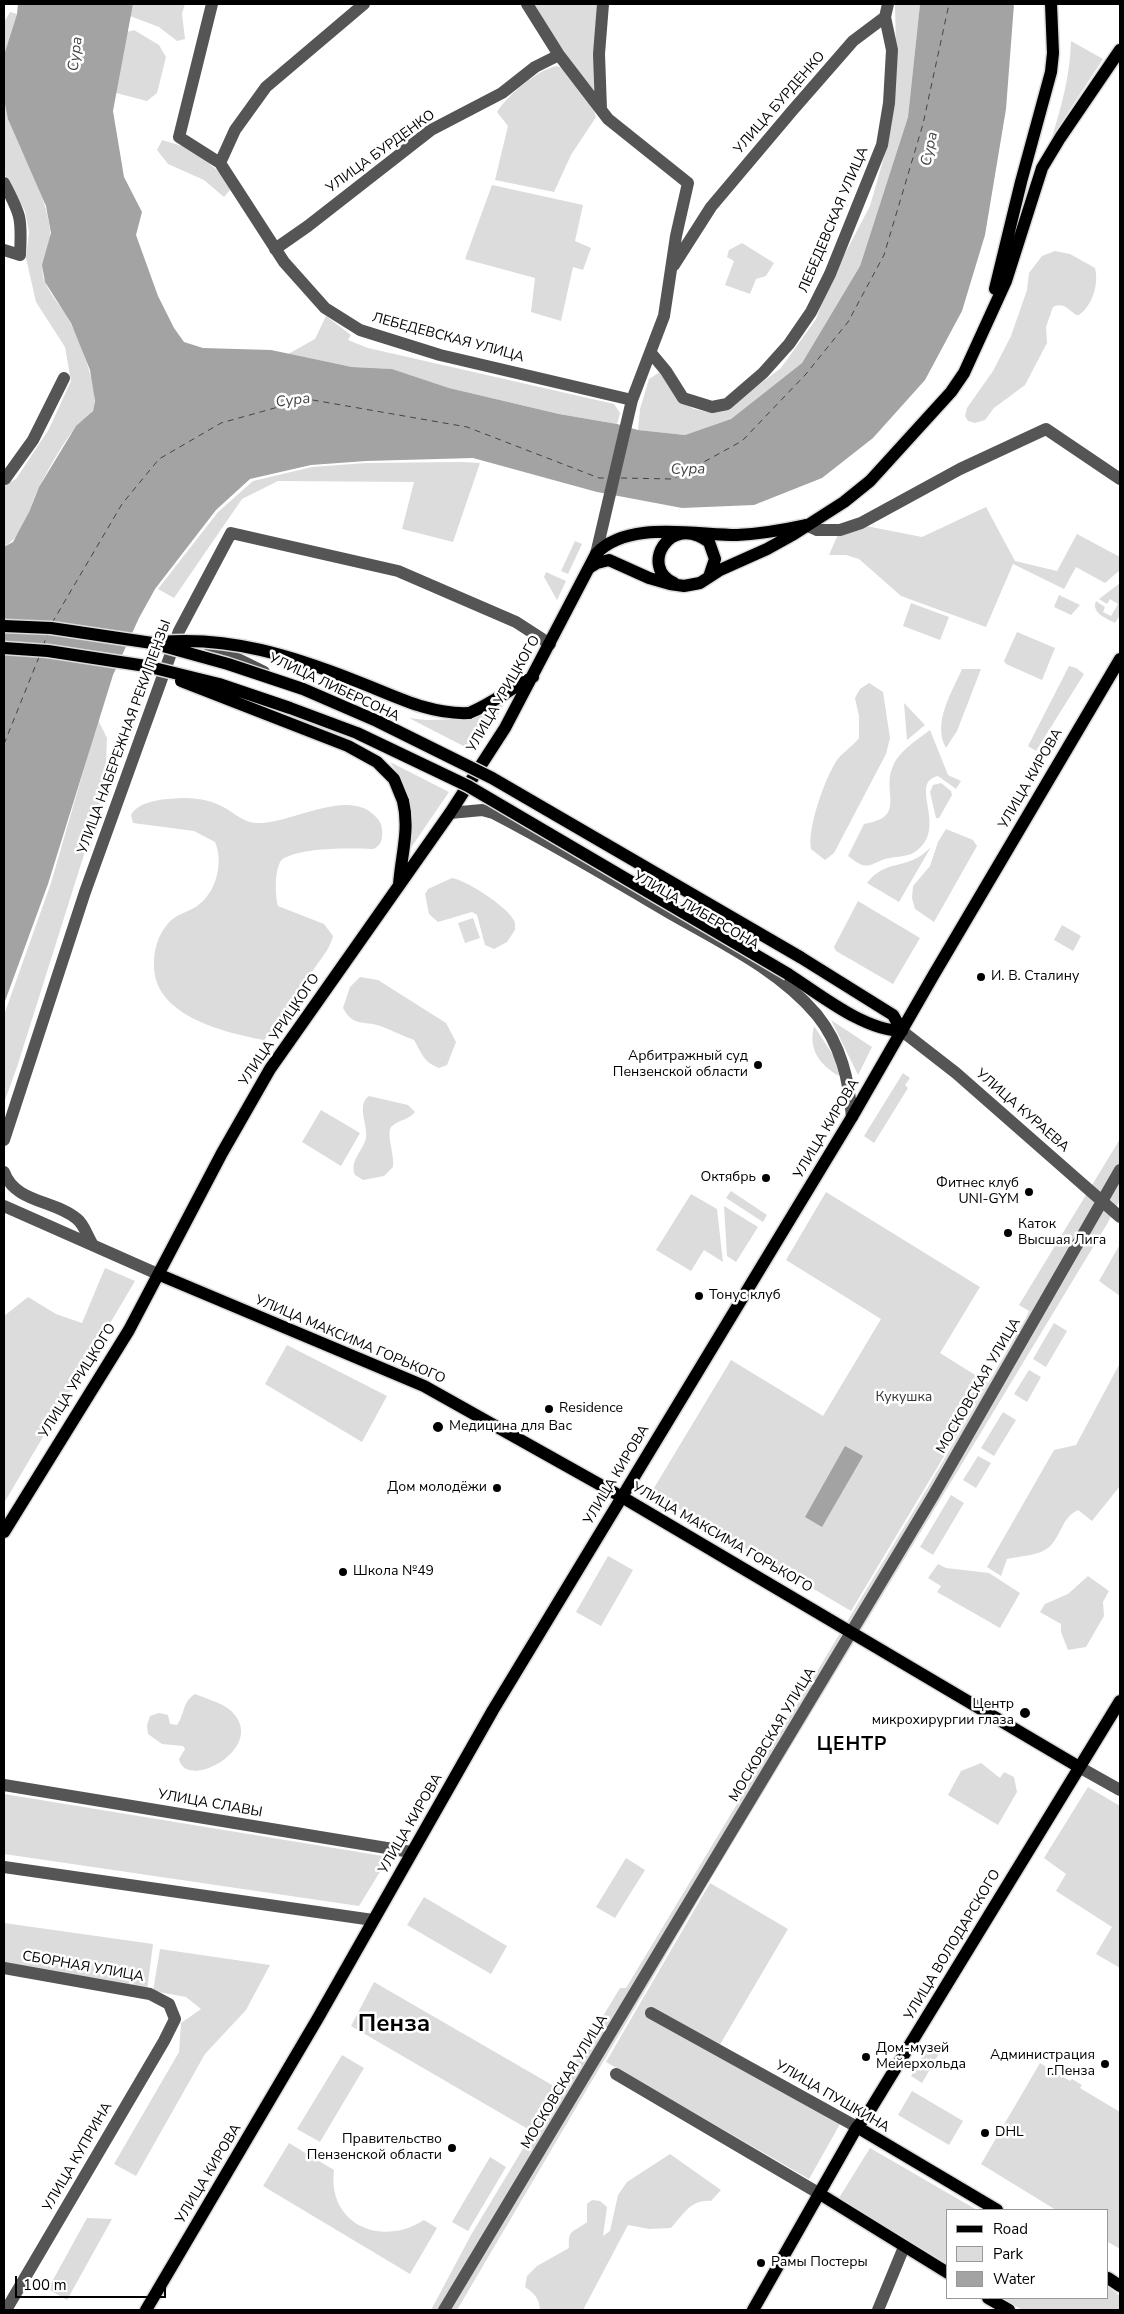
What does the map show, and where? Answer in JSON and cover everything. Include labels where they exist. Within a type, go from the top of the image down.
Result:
[{"type":"main road","points":[[989,316],[1021,182],[1051,72],[1053,53],[1051,4]]},
{"type":"main road","points":[[589,568],[597,563],[609,560],[649,578],[678,585],[692,585],[720,570],[767,550],[826,514],[870,481],[952,392],[978,346],[989,316],[1006,281],[1042,168],[1060,138],[1120,50]]},
{"type":"main road","points":[[596,554],[603,546],[623,536],[655,533],[748,534],[806,525]]},
{"type":"main road","points":[[678,585],[665,577],[661,572],[659,559],[666,541],[671,537],[685,533],[700,536],[712,547],[715,566],[707,578]]},
{"type":"main road","name":"УЛИЦА УРИЦКОГО","points":[[4,1532],[129,1330],[160,1275],[222,1153],[270,1069],[450,813],[476,772],[533,677],[596,554]]},
{"type":"main road","points":[[4,626],[52,628],[152,643],[228,664],[302,690],[377,720],[492,778],[800,957],[893,1015],[902,1031]]},
{"type":"main road","points":[[152,643],[189,640],[232,644],[268,651],[300,659],[435,712],[469,713],[486,706],[511,688],[533,677]]},
{"type":"main road","points":[[4,648],[48,651],[146,666],[219,684],[356,733],[468,786],[788,974],[867,1023],[886,1030],[902,1031]]},
{"type":"main road","name":"УЛИЦА КИРОВА","points":[[146,2310],[539,1633],[852,1117],[1120,659]]},
{"type":"main road","points":[[146,666],[348,746],[377,762],[394,779],[403,801],[407,830],[401,862],[400,885]]},
{"type":"main road","name":"УЛИЦА МАКСИМА ГОРЬКОГО","points":[[160,1275],[424,1386],[622,1497],[1080,1767]]},
{"type":"main road","name":"УЛИЦА ВОЛОДАРСКОГО","points":[[754,2310],[857,2127],[867,2115],[1120,1701]]},
{"type":"main road","name":"УЛИЦА ПУШКИНА","points":[[857,2127],[995,2209]]},
{"type":"main road","points":[[820,2194],[946,2272]]},
{"type":"main road","points":[[1109,2279],[1120,2286]]},
{"type":"main road","points":[[990,2299],[1008,2310]]},
{"type":"street","name":"ЛЕБЕДЕВСКАЯ УЛИЦА","points":[[212,4],[179,137],[220,163],[284,262],[325,308],[360,330],[440,355],[632,400]]},
{"type":"street","points":[[220,163],[235,130],[266,86],[364,4]]},
{"type":"street","name":"УЛИЦА БУРДЕНКО","points":[[527,4],[559,55],[608,119],[688,183],[676,236],[673,268],[664,316],[632,400],[596,554]]},
{"type":"street","points":[[600,109],[599,54],[603,4]]},
{"type":"street","name":"ЛЕБЕДЕВСКАЯ УЛИЦА","points":[[650,353],[670,376],[683,398],[712,407],[728,404],[763,373],[789,344],[811,312],[830,274],[882,146],[889,103],[892,50],[887,10]]},
{"type":"street","name":"УЛИЦА БУРДЕНКО","points":[[673,268],[711,208],[853,41],[887,10]]},
{"type":"street","name":"УЛИЦА БУРДЕНКО","points":[[275,249],[308,226],[431,130],[502,93],[535,67],[559,55]]},
{"type":"street","points":[[4,183],[19,211],[22,222],[20,255],[4,250]]},
{"type":"street","points":[[5,479],[33,440],[64,378]]},
{"type":"street","points":[[806,525],[817,530],[840,530],[861,522],[960,469],[1046,430],[1120,479]]},
{"type":"street","name":"УЛИЦА НАБЕРЕЖНАЯ РЕКИ ПЕНЗЫ","points":[[4,1140],[85,892],[178,631],[232,533],[398,571],[516,622],[550,644]]},
{"type":"street","name":"УЛИЦА ЛИБЕРСОНА","points":[[178,631],[476,772]]},
{"type":"street","name":"УЛИЦА ЛИБЕРСОНА","points":[[450,813],[482,810],[493,813],[754,961],[796,994],[817,1015],[830,1034],[850,1086],[852,1117]]},
{"type":"street","name":"УЛИЦА КУРАЕВА","points":[[902,1031],[956,1073],[1120,1217]]},
{"type":"street","name":"МОСКОВСКАЯ УЛИЦА","points":[[444,2310],[852,1632],[1120,1170]]},
{"type":"street","points":[[4,1172],[6,1178],[19,1192],[78,1219],[93,1245]]},
{"type":"street","points":[[4,1206],[160,1275]]},
{"type":"street","name":"УЛИЦА МАКСИМА ГОРЬКОГО","points":[[1080,1767],[1120,1790]]},
{"type":"street","name":"УЛИЦА СЛАВЫ","points":[[4,1785],[411,1852]]},
{"type":"street","points":[[4,1867],[373,1920]]},
{"type":"street","name":"СБОРНАЯ УЛИЦА","points":[[4,1968],[150,1994],[170,2004],[175,2019]]},
{"type":"street","name":"УЛИЦА ПУШКИНА","points":[[651,2014],[857,2127]]},
{"type":"street","name":"УЛИЦА КУПРИНА","points":[[6,2310],[164,2042],[175,2019]]},
{"type":"street","points":[[616,2074],[820,2194]]},
{"type":"street","points":[[878,2310],[904,2247]]},
{"type":"green space","points":[[133,4],[185,4],[182,14],[185,39],[177,41],[159,27],[130,16]]},
{"type":"green space","points":[[533,4],[600,4],[596,97],[541,19]]},
{"type":"green space","points":[[895,4],[920,4],[908,117],[860,266],[802,363],[731,419],[685,435],[638,430],[640,409],[649,379],[660,372],[679,401],[694,409],[712,413],[730,406],[781,368],[816,319],[830,282],[870,206],[888,143],[896,51]]},
{"type":"green space","points":[[10,12],[17,14],[4,55],[4,22]]},
{"type":"green space","points":[[134,30],[159,45],[166,57],[157,93],[147,101],[116,93],[127,32]]},
{"type":"green space","points":[[1071,41],[1103,59],[1052,137],[1065,90]]},
{"type":"green space","points":[[557,66],[569,74],[581,87],[596,117],[571,155],[554,192],[495,180],[508,126],[497,112],[508,98],[524,84],[541,72]]},
{"type":"green space","points":[[4,99],[14,132],[36,180],[47,213],[50,237],[43,268],[45,282],[68,319],[79,342],[92,380],[95,402],[92,412],[72,432],[52,464],[39,487],[22,528],[11,542],[4,547],[4,485],[16,479],[49,429],[71,381],[65,347],[36,302],[26,258],[29,232],[25,211],[4,173]]},
{"type":"green space","points":[[162,140],[192,149],[224,176],[230,190],[224,197],[204,180],[168,164],[157,150]]},
{"type":"green space","points":[[492,185],[583,205],[575,241],[591,248],[583,270],[573,267],[561,321],[531,312],[535,278],[465,259]]},
{"type":"green space","points":[[742,243],[774,263],[766,276],[756,279],[750,294],[725,285],[734,261],[727,257],[729,250]]},
{"type":"green space","points":[[1055,251],[1070,254],[1095,268],[1094,293],[1088,306],[1079,315],[1060,305],[1053,307],[1046,327],[1047,343],[1025,385],[994,408],[985,420],[975,423],[968,421],[965,416],[967,408],[993,371],[1011,336],[1027,290],[1029,273],[1042,256]]},
{"type":"green space","points":[[326,316],[351,335],[348,340],[368,348],[614,404],[620,413],[617,424],[559,414],[449,388],[392,369],[352,367],[288,354],[315,339]]},
{"type":"green space","points":[[366,463],[480,463],[453,542],[402,529],[414,482],[278,481],[242,499],[174,598],[158,589],[218,512],[253,481],[312,467]]},
{"type":"green space","points":[[986,507],[1015,561],[1057,571],[1077,534],[1120,557],[1120,570],[1105,583],[1076,567],[1064,589],[1013,564],[986,627],[901,596],[859,559],[846,555],[829,555],[840,530],[856,524],[922,537]]},
{"type":"green space","points":[[575,541],[582,544],[568,574],[561,571]]},
{"type":"green space","points":[[546,572],[566,581],[557,600],[544,577]]},
{"type":"green space","points":[[1120,583],[1120,615],[1115,623],[1100,615],[1095,605],[1096,601],[1105,607],[1103,612],[1111,616],[1118,604],[1110,599],[1107,604],[1099,599]]},
{"type":"green space","points":[[1059,595],[1080,605],[1071,615],[1054,607]]},
{"type":"green space","points":[[911,603],[949,617],[940,640],[903,626]]},
{"type":"green space","points":[[1017,632],[1055,648],[1042,680],[1006,664],[1004,661]]},
{"type":"green space","points":[[1069,666],[1076,668],[1084,674],[1036,751],[1028,746]]},
{"type":"green space","points":[[962,669],[981,669],[957,731],[946,748],[942,738],[942,718]]},
{"type":"green space","points":[[869,683],[883,692],[890,738],[886,754],[834,853],[825,860],[811,849],[810,840],[814,816],[832,768],[839,757],[859,738],[859,716],[855,698],[860,689]]},
{"type":"green space","points":[[508,698],[475,752],[409,718],[426,720],[466,719]]},
{"type":"green space","points":[[904,703],[925,725],[907,740]]},
{"type":"green space","points":[[98,720],[107,738],[105,788],[4,1103],[4,1015],[51,883]]},
{"type":"green space","points":[[930,730],[948,775],[961,781],[956,789],[938,776],[930,780],[926,787],[929,831],[925,842],[915,852],[865,866],[861,865],[848,856],[864,824],[877,821],[885,816],[889,809],[890,776],[893,766],[899,755]]},
{"type":"green space","points":[[390,762],[449,792],[408,852],[411,827],[410,805],[398,774]]},
{"type":"green space","points":[[941,783],[951,791],[952,795],[939,818],[936,818],[930,792],[933,785]]},
{"type":"green space","points":[[181,798],[210,801],[241,818],[256,823],[285,819],[319,809],[351,805],[364,808],[380,822],[382,839],[378,846],[373,849],[304,852],[284,858],[278,866],[276,895],[278,906],[324,924],[333,936],[328,949],[285,1016],[264,1040],[229,1032],[192,1018],[176,1008],[164,995],[156,980],[154,957],[161,934],[173,919],[193,909],[209,893],[218,868],[218,850],[215,842],[194,831],[133,823],[131,815],[146,803]]},
{"type":"green space","points":[[946,829],[973,840],[977,846],[934,922],[915,909],[912,898],[913,886],[930,866],[938,842]]},
{"type":"green space","points":[[931,847],[899,902],[867,883],[882,870],[914,860]]},
{"type":"green space","points":[[452,878],[476,888],[509,914],[515,921],[515,930],[507,942],[494,949],[485,945],[477,915],[472,912],[438,922],[429,914],[425,894],[428,889]]},
{"type":"green space","points":[[858,901],[920,938],[893,984],[836,951],[834,947]]},
{"type":"green space","points":[[473,918],[480,938],[465,943],[458,923]]},
{"type":"green space","points":[[1062,925],[1081,936],[1073,951],[1054,940]]},
{"type":"green space","points":[[360,977],[378,980],[446,1023],[456,1042],[447,1065],[439,1068],[429,1063],[423,1057],[414,1040],[381,1026],[358,1022],[350,1018],[343,1008],[350,987]]},
{"type":"green space","points":[[831,1020],[872,1047],[858,1075]]},
{"type":"green space","points":[[814,1026],[835,1058],[839,1076],[826,1067],[817,1056],[813,1042]]},
{"type":"green space","points":[[903,1073],[910,1078],[905,1085],[908,1088],[874,1143],[864,1136]]},
{"type":"green space","points":[[369,1096],[408,1105],[415,1112],[390,1129],[393,1167],[384,1176],[363,1180],[355,1175],[354,1165],[366,1138],[363,1105]]},
{"type":"green space","points":[[321,1110],[360,1133],[341,1166],[302,1142]]},
{"type":"green space","points":[[1120,1139],[1120,1200],[1107,1224],[709,1882],[457,2310],[431,2310],[471,2235],[533,2132],[351,2026],[374,1982],[559,2089],[620,1988],[626,1988],[924,1494],[1026,1318],[1029,1311],[1019,1305]]},
{"type":"green space","points":[[731,1191],[767,1215],[763,1222],[726,1198]]},
{"type":"green space","name":"Кукушка","points":[[826,1192],[980,1287],[940,1353],[988,1383],[851,1611],[651,1493],[731,1360],[823,1416],[881,1319],[786,1260]]},
{"type":"green space","points":[[691,1194],[717,1209],[723,1262],[704,1250],[691,1271],[656,1250]]},
{"type":"green space","points":[[724,1206],[758,1227],[736,1262],[727,1256]]},
{"type":"green space","points":[[1120,1244],[1120,1296],[1099,1281]]},
{"type":"green space","points":[[105,1268],[135,1281],[4,1503],[4,1316],[28,1297],[56,1314],[82,1323]]},
{"type":"green space","points":[[1054,1323],[1067,1331],[1046,1367],[1033,1359]]},
{"type":"green space","points":[[287,1345],[387,1396],[362,1442],[265,1384]]},
{"type":"green space","points":[[1120,1363],[1120,1486],[1092,1521],[1078,1510],[1073,1513],[1048,1548],[1031,1555],[1007,1559],[1001,1576],[987,1567],[1054,1450],[1076,1445]]},
{"type":"green space","points":[[1029,1370],[1041,1377],[1027,1402],[1014,1394]]},
{"type":"green space","points":[[1003,1412],[1016,1420],[994,1456],[981,1448]]},
{"type":"green space","points":[[978,1456],[991,1463],[976,1488],[963,1480]]},
{"type":"green space","points":[[951,1495],[964,1503],[933,1555],[920,1547]]},
{"type":"green space","points":[[608,1556],[633,1570],[601,1626],[576,1612]]},
{"type":"green space","points":[[938,1564],[946,1568],[989,1573],[1020,1593],[1000,1628],[937,1592],[941,1586],[928,1578]]},
{"type":"green space","points":[[1088,1576],[1109,1591],[1103,1602],[1104,1616],[1086,1647],[1068,1650],[1061,1632],[1061,1624],[1040,1612],[1045,1604],[1068,1594]]},
{"type":"green space","points":[[195,1694],[226,1707],[240,1724],[240,1738],[234,1750],[223,1761],[209,1768],[196,1771],[185,1768],[179,1759],[185,1749],[183,1746],[162,1744],[148,1734],[147,1725],[150,1716],[159,1713],[168,1715],[170,1724],[177,1725],[186,1704]]},
{"type":"green space","points":[[981,1763],[1000,1778],[1004,1772],[1014,1777],[1017,1792],[998,1825],[948,1795],[961,1771]]},
{"type":"green space","points":[[1088,1787],[1120,1806],[1120,1968],[1096,1954],[1112,1927],[1056,1891],[1066,1874],[1044,1858]]},
{"type":"green space","points":[[4,1794],[389,1857],[359,1906],[4,1854]]},
{"type":"green space","points":[[626,1858],[645,1870],[615,1918],[596,1907]]},
{"type":"green space","points":[[710,1883],[788,1929],[715,2053],[840,2124],[809,2179],[606,2062]]},
{"type":"green space","points":[[424,1897],[507,1946],[491,1974],[407,1925]]},
{"type":"green space","points":[[4,1923],[153,1944],[147,1991],[4,1965]]},
{"type":"green space","points":[[160,1949],[270,1965],[246,2010],[205,2054],[136,2176],[114,2164],[179,2052],[181,2023],[201,2009],[186,1997],[153,1991]]},
{"type":"green space","points":[[929,2046],[940,2052],[922,2083],[911,2076]]},
{"type":"green space","points":[[342,2055],[364,2068],[320,2142],[297,2129]]},
{"type":"green space","points":[[1040,2063],[1070,2081],[1072,2079],[1082,2085],[1080,2088],[1120,2112],[1120,2249],[1109,2243],[1109,2209],[1054,2209],[981,2164]]},
{"type":"green space","points":[[912,2091],[963,2121],[949,2145],[898,2115]]},
{"type":"green space","points":[[289,2143],[334,2170],[334,2189],[339,2205],[348,2217],[360,2226],[375,2231],[391,2232],[408,2228],[424,2220],[437,2228],[410,2274],[263,2186]]},
{"type":"green space","points":[[870,2148],[975,2209],[946,2209],[946,2263],[839,2198]]},
{"type":"green space","points":[[670,2154],[721,2190],[711,2201],[704,2201],[693,2205],[671,2228],[649,2229],[628,2225],[583,2310],[540,2310],[536,2297],[525,2287],[527,2276],[537,2266],[569,2248],[569,2237],[572,2232],[587,2222],[587,2204],[592,2200],[600,2201],[607,2207],[603,2236],[610,2231],[618,2195],[627,2182]]},
{"type":"green space","points":[[490,2157],[506,2167],[468,2231],[452,2222]]},
{"type":"green space","points":[[87,2218],[112,2219],[67,2300],[48,2289]]},
{"type":"green space","points":[[1109,2288],[1120,2296],[1120,2310],[1022,2310],[1004,2299],[1109,2299]]},
{"type":"water","name":"Сура","points":[[18,4],[133,4],[113,111],[124,177],[142,212],[136,235],[158,296],[174,328],[184,342],[203,348],[271,350],[352,367],[392,369],[449,388],[559,414],[617,424],[638,430],[685,435],[731,419],[802,363],[860,266],[908,117],[920,4],[1014,4],[1006,109],[985,235],[962,311],[925,380],[873,438],[822,478],[754,505],[682,508],[597,492],[473,458],[366,461],[311,465],[250,479],[216,510],[155,589],[139,618],[113,675],[48,884],[4,1004],[4,547],[13,542],[29,512],[39,487],[76,426],[93,411],[95,401],[90,370],[71,323],[45,282],[42,265],[51,233],[46,206],[8,119],[4,99],[4,55],[17,14]]},
{"type":"water","points":[[845,1446],[863,1456],[822,1527],[805,1517]]},
{"type":"ferry route","points":[[621,478],[673,479],[742,441],[806,374],[848,322],[884,255],[923,124],[949,4]]},
{"type":"ferry route","points":[[52,623],[122,504],[159,459],[221,423],[307,399],[467,427],[599,478],[607,478]]},
{"type":"ferry route","points":[[43,646],[48,633]]},
{"type":"ferry route","points":[[4,744],[39,657]]},
{"type":"place","name":"И. В. Сталину","points":[[981,977]]},
{"type":"place","name":"Арбитражный суд Пензенской области","points":[[758,1065]]},
{"type":"place","name":"Октябрь","points":[[766,1178]]},
{"type":"place","name":"Фитнес клуб UNI-GYM","points":[[1029,1192]]},
{"type":"place","name":"Каток Высшая Лига","points":[[1008,1233]]},
{"type":"place","name":"Тонус клуб","points":[[699,1296]]},
{"type":"place","name":"Residence","points":[[549,1409]]},
{"type":"place","name":"Медицина для Вас","points":[[438,1427]]},
{"type":"place","name":"Дом молодёжи","points":[[497,1488]]},
{"type":"place","name":"Школа №49","points":[[343,1572]]},
{"type":"place","name":"Центр микрохирургии глаза","points":[[1025,1713]]},
{"type":"place","name":"Дом-музей Мейерхольда","points":[[866,2057]]},
{"type":"place","name":"Администрация г.Пенза","points":[[1105,2064]]},
{"type":"place","name":"DHL","points":[[985,2133]]},
{"type":"place","name":"Правительство Пензенской области","points":[[452,2148]]},
{"type":"place","name":"Рамы Постеры","points":[[761,2263]]},
{"type":"district","name":"ЦЕНТР","points":[[852,1745]]},
{"type":"district","name":"Пенза","points":[[394,2025]]}]
